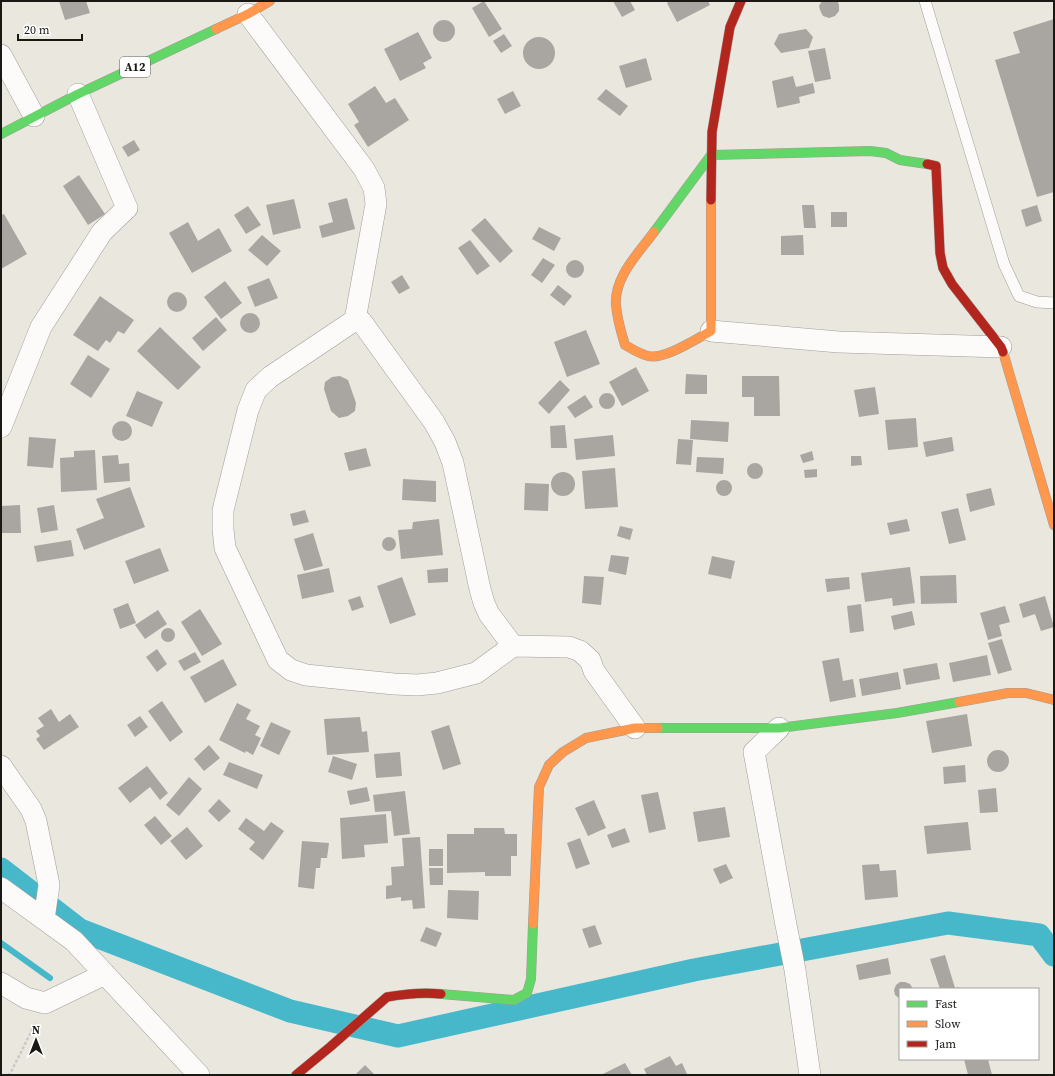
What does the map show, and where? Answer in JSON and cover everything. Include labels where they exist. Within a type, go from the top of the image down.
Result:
[{"type":"street","name":"A12","points":[[1,134],[78,94],[248,14],[270,1]]},
{"type":"street","points":[[711,331],[712,132],[730,27],[741,1]]},
{"type":"street","points":[[248,14],[364,169],[374,188],[376,204],[355,320]]},
{"type":"street","points":[[1,55],[34,116]]},
{"type":"street","points":[[1,426],[41,327],[102,232],[127,208],[78,94]]},
{"type":"street","points":[[711,155],[870,151],[886,153],[900,160],[936,166],[940,253],[943,268],[952,284],[1001,347],[1054,525]]},
{"type":"street","points":[[711,155],[624,273],[617,292],[616,305],[619,325],[626,344],[636,351],[649,356],[661,355],[671,352],[711,331],[839,342],[1001,347]]},
{"type":"street","points":[[513,646],[489,614],[484,603],[453,463],[445,442],[434,422],[361,321],[355,320],[270,377],[256,390],[248,410],[224,510],[223,529],[225,548],[278,660],[291,670],[306,675],[418,685],[437,683],[476,673],[513,646],[569,647],[580,651],[590,660],[594,671],[635,728]]},
{"type":"street","points":[[296,1075],[387,998],[398,995],[434,993],[514,1000],[527,993],[531,979],[539,787],[549,765],[563,752],[586,738],[635,728],[779,728],[897,713],[1008,693],[1026,693],[1054,700]]},
{"type":"street","points":[[779,728],[754,752],[795,970],[810,1075]]},
{"type":"street","points":[[1,766],[31,809],[36,821],[49,885],[44,919]]},
{"type":"street","points":[[1,888],[74,940],[199,1075]]},
{"type":"street","points":[[1,983],[26,998],[45,1003],[106,974]]},
{"type":"lane","points":[[925,1],[1004,264],[1019,296],[1037,302],[1054,303]]},
{"type":"path","points":[[8,1075],[10,1074],[45,1003]]},
{"type":"building","points":[[59,1],[86,1],[90,13],[65,20]]},
{"type":"building","points":[[484,1],[502,29],[489,37],[472,8]]},
{"type":"building","points":[[613,1],[630,1],[635,10],[622,17]]},
{"type":"building","points":[[670,1],[708,1],[710,5],[677,22],[667,3]]},
{"type":"building","points":[[822,1],[838,2],[839,11],[835,16],[829,18],[823,16],[819,6]]},
{"type":"building","points":[[1054,19],[1054,192],[1037,197],[995,60],[1020,53],[1013,32]]},
{"type":"building","points":[[440,20],[448,20],[455,27],[455,35],[448,42],[440,42],[433,35],[433,27]]},
{"type":"building","points":[[806,29],[813,37],[809,48],[781,53],[774,44],[779,34]]},
{"type":"building","points":[[418,32],[432,58],[423,63],[426,68],[400,81],[384,49]]},
{"type":"building","points":[[504,34],[512,46],[501,53],[493,41]]},
{"type":"building","points":[[539,37],[548,40],[552,44],[555,53],[552,62],[548,66],[539,69],[530,66],[526,62],[523,53],[526,44],[530,40]]},
{"type":"building","points":[[825,48],[831,79],[815,82],[808,51]]},
{"type":"building","points":[[646,58],[652,80],[626,88],[619,66]]},
{"type":"building","points":[[793,76],[796,87],[813,83],[815,93],[799,97],[800,103],[777,108],[772,81]]},
{"type":"building","points":[[375,86],[386,103],[395,98],[409,120],[368,147],[354,125],[359,122],[348,104]]},
{"type":"building","points":[[606,89],[628,106],[620,116],[597,99]]},
{"type":"building","points":[[513,91],[521,106],[505,114],[497,99]]},
{"type":"building","points":[[134,140],[140,150],[128,157],[122,147]]},
{"type":"building","points":[[79,175],[105,214],[88,225],[63,186]]},
{"type":"building","points":[[347,198],[355,229],[322,238],[319,226],[333,222],[328,203]]},
{"type":"building","points":[[294,199],[301,228],[273,235],[266,205]]},
{"type":"building","points":[[802,205],[814,205],[816,228],[804,228]]},
{"type":"building","points":[[1037,205],[1042,221],[1026,227],[1021,210]]},
{"type":"building","points":[[248,206],[261,225],[246,234],[234,215]]},
{"type":"building","points":[[831,212],[847,212],[847,227],[831,227]]},
{"type":"building","points":[[4,214],[27,254],[1,269],[1,215]]},
{"type":"building","points":[[485,218],[513,251],[500,263],[471,230]]},
{"type":"building","points":[[188,222],[198,241],[219,228],[232,251],[192,273],[169,233]]},
{"type":"building","points":[[539,227],[561,238],[554,251],[532,239]]},
{"type":"building","points":[[262,235],[281,251],[267,266],[248,250]]},
{"type":"building","points":[[803,235],[804,255],[781,255],[781,236]]},
{"type":"building","points":[[470,240],[490,266],[477,275],[458,248]]},
{"type":"building","points":[[543,258],[555,265],[542,283],[531,275]]},
{"type":"building","points":[[571,260],[579,260],[584,265],[582,276],[579,278],[571,278],[566,273],[566,265]]},
{"type":"building","points":[[402,275],[410,288],[399,294],[391,282]]},
{"type":"building","points":[[269,278],[278,298],[255,307],[247,287]]},
{"type":"building","points":[[225,281],[242,303],[221,319],[204,297]]},
{"type":"building","points":[[558,285],[572,296],[564,306],[550,295]]},
{"type":"building","points":[[177,292],[184,295],[187,302],[184,309],[177,312],[170,309],[167,302],[170,295]]},
{"type":"building","points":[[100,296],[134,320],[124,334],[118,331],[110,343],[106,340],[98,351],[73,335]]},
{"type":"building","points":[[246,313],[254,313],[260,319],[260,327],[254,333],[246,333],[240,327],[240,319]]},
{"type":"building","points":[[216,317],[227,330],[203,351],[192,338]]},
{"type":"building","points":[[160,327],[201,367],[178,390],[137,351]]},
{"type":"building","points":[[586,330],[600,364],[567,377],[554,342]]},
{"type":"building","points":[[88,355],[110,369],[91,398],[70,384]]},
{"type":"building","points":[[636,367],[649,391],[622,406],[609,382]]},
{"type":"building","points":[[686,374],[707,375],[707,394],[685,394]]},
{"type":"building","points":[[340,376],[348,380],[356,403],[355,411],[348,416],[339,418],[331,411],[324,389],[325,382],[332,377]]},
{"type":"building","points":[[742,376],[779,376],[780,416],[754,416],[754,397],[742,397]]},
{"type":"building","points":[[560,380],[570,390],[549,414],[538,403]]},
{"type":"building","points":[[875,387],[879,414],[859,417],[854,390]]},
{"type":"building","points":[[137,391],[163,402],[152,427],[126,416]]},
{"type":"building","points":[[607,393],[613,395],[615,401],[613,407],[607,409],[601,407],[599,401],[601,395]]},
{"type":"building","points":[[585,395],[593,407],[575,418],[567,407]]},
{"type":"building","points":[[916,418],[918,447],[888,450],[885,420]]},
{"type":"building","points":[[691,420],[729,422],[728,442],[690,439]]},
{"type":"building","points":[[122,421],[129,424],[132,431],[129,438],[122,441],[115,438],[112,431],[115,424]]},
{"type":"building","points":[[565,425],[567,448],[551,448],[550,426]]},
{"type":"building","points":[[613,435],[615,456],[576,460],[574,439]]},
{"type":"building","points":[[29,437],[56,439],[53,468],[27,466]]},
{"type":"building","points":[[952,437],[954,451],[926,457],[923,442]]},
{"type":"building","points":[[678,439],[693,440],[691,465],[676,464]]},
{"type":"building","points":[[366,448],[371,466],[349,471],[344,453]]},
{"type":"building","points":[[95,450],[97,490],[61,492],[60,458],[74,457],[74,451]]},
{"type":"building","points":[[812,451],[814,460],[803,463],[800,455]]},
{"type":"building","points":[[118,455],[119,464],[129,463],[130,481],[104,483],[102,456]]},
{"type":"building","points":[[851,456],[861,456],[862,465],[851,466]]},
{"type":"building","points":[[697,457],[724,458],[723,474],[696,472]]},
{"type":"building","points":[[755,463],[761,465],[763,471],[761,477],[755,479],[749,477],[747,471],[749,465]]},
{"type":"building","points":[[615,468],[618,507],[585,509],[582,471]]},
{"type":"building","points":[[817,469],[817,477],[805,478],[804,470]]},
{"type":"building","points":[[563,472],[571,476],[575,484],[571,492],[563,496],[555,492],[551,484],[555,476]]},
{"type":"building","points":[[403,479],[436,481],[436,502],[402,500]]},
{"type":"building","points":[[724,480],[730,482],[732,488],[730,494],[724,496],[718,494],[716,488],[718,482]]},
{"type":"building","points":[[525,483],[549,484],[548,511],[524,510]]},
{"type":"building","points":[[130,487],[145,527],[84,550],[76,529],[104,518],[96,499]]},
{"type":"building","points":[[991,488],[995,505],[970,512],[966,494]]},
{"type":"building","points":[[20,505],[21,533],[1,533],[1,506]]},
{"type":"building","points":[[54,505],[58,530],[41,533],[37,508]]},
{"type":"building","points":[[958,508],[966,540],[949,544],[941,512]]},
{"type":"building","points":[[305,510],[309,522],[293,526],[290,514]]},
{"type":"building","points":[[439,519],[443,555],[401,559],[398,530],[412,529],[413,522]]},
{"type":"building","points":[[907,519],[910,531],[890,535],[887,523]]},
{"type":"building","points":[[620,526],[633,529],[630,540],[617,536]]},
{"type":"building","points":[[313,533],[323,566],[304,571],[294,539]]},
{"type":"building","points":[[386,537],[392,537],[396,541],[396,547],[392,551],[386,551],[382,547],[382,541]]},
{"type":"building","points":[[71,540],[74,556],[37,562],[34,546]]},
{"type":"building","points":[[160,548],[169,571],[134,584],[125,561]]},
{"type":"building","points":[[611,555],[629,557],[626,575],[608,571]]},
{"type":"building","points":[[712,556],[735,561],[731,579],[708,574]]},
{"type":"building","points":[[910,567],[915,603],[893,606],[892,598],[865,602],[861,573]]},
{"type":"building","points":[[329,568],[334,592],[302,599],[297,575]]},
{"type":"building","points":[[448,568],[448,582],[428,583],[427,570]]},
{"type":"building","points":[[956,575],[957,603],[921,604],[920,576]]},
{"type":"building","points":[[584,576],[604,577],[601,605],[582,603]]},
{"type":"building","points":[[402,577],[416,615],[390,624],[377,586]]},
{"type":"building","points":[[849,577],[850,589],[827,592],[825,579]]},
{"type":"building","points":[[360,596],[364,607],[352,611],[348,600]]},
{"type":"building","points":[[1045,596],[1054,627],[1041,631],[1035,614],[1023,618],[1019,604]]},
{"type":"building","points":[[128,603],[136,623],[120,629],[113,609]]},
{"type":"building","points":[[861,604],[864,631],[850,633],[847,606]]},
{"type":"building","points":[[1005,606],[1010,622],[999,625],[1002,636],[988,640],[980,613]]},
{"type":"building","points":[[200,609],[222,644],[202,656],[181,622]]},
{"type":"building","points":[[158,610],[167,624],[145,639],[135,625]]},
{"type":"building","points":[[912,611],[915,625],[894,630],[891,616]]},
{"type":"building","points":[[165,628],[171,628],[175,632],[175,638],[171,642],[165,642],[161,638],[161,632]]},
{"type":"building","points":[[1002,639],[1012,670],[998,674],[988,643]]},
{"type":"building","points":[[157,649],[167,664],[157,672],[146,657]]},
{"type":"building","points":[[195,652],[201,662],[184,671],[178,661]]},
{"type":"building","points":[[987,655],[991,675],[953,682],[949,663]]},
{"type":"building","points":[[839,658],[843,681],[853,679],[856,697],[830,702],[822,661]]},
{"type":"building","points":[[223,659],[237,685],[205,703],[190,677]]},
{"type":"building","points":[[937,663],[940,679],[906,685],[903,669]]},
{"type":"building","points":[[898,672],[901,689],[862,696],[859,679]]},
{"type":"building","points":[[162,701],[183,732],[170,742],[148,711]]},
{"type":"building","points":[[237,703],[251,710],[246,719],[260,726],[255,735],[261,738],[253,755],[246,751],[245,753],[219,740]]},
{"type":"building","points":[[51,709],[59,722],[70,714],[79,727],[44,750],[36,739],[40,736],[36,731],[44,726],[38,718]]},
{"type":"building","points":[[967,714],[972,746],[932,753],[926,721]]},
{"type":"building","points":[[140,716],[148,727],[135,737],[127,725]]},
{"type":"building","points":[[360,717],[362,732],[367,731],[369,752],[327,755],[324,719]]},
{"type":"building","points":[[271,722],[291,731],[279,755],[260,746]]},
{"type":"building","points":[[449,725],[461,764],[443,770],[431,731]]},
{"type":"building","points":[[209,745],[220,758],[204,771],[194,759]]},
{"type":"building","points":[[998,750],[1006,753],[1009,761],[1006,769],[998,772],[990,769],[987,761],[990,753]]},
{"type":"building","points":[[400,752],[402,776],[376,778],[374,754]]},
{"type":"building","points":[[333,756],[357,764],[352,780],[328,772]]},
{"type":"building","points":[[229,762],[263,775],[257,789],[223,775]]},
{"type":"building","points":[[965,765],[966,782],[944,784],[943,767]]},
{"type":"building","points":[[147,766],[168,793],[160,800],[150,787],[130,803],[118,788]]},
{"type":"building","points":[[189,777],[202,789],[179,816],[166,805]]},
{"type":"building","points":[[367,787],[370,801],[350,805],[347,791]]},
{"type":"building","points":[[996,788],[998,812],[980,813],[978,790]]},
{"type":"building","points":[[405,791],[410,834],[394,836],[391,811],[375,812],[373,795]]},
{"type":"building","points":[[658,792],[666,829],[649,833],[641,795]]},
{"type":"building","points":[[219,799],[231,811],[219,822],[208,811]]},
{"type":"building","points":[[594,800],[606,828],[588,836],[575,808]]},
{"type":"building","points":[[725,807],[730,837],[698,842],[693,812]]},
{"type":"building","points":[[386,814],[388,843],[364,845],[365,857],[342,859],[340,818]]},
{"type":"building","points":[[155,816],[172,836],[161,845],[144,825]]},
{"type":"building","points":[[246,818],[264,831],[271,822],[284,831],[263,860],[249,849],[255,842],[238,829]]},
{"type":"building","points":[[968,822],[971,850],[927,854],[924,826]]},
{"type":"building","points":[[187,827],[203,846],[186,860],[170,841]]},
{"type":"building","points":[[474,828],[504,828],[505,834],[517,834],[517,856],[511,856],[511,876],[485,876],[485,872],[447,873],[447,834],[474,834]]},
{"type":"building","points":[[625,828],[630,842],[612,848],[607,835]]},
{"type":"building","points":[[420,837],[425,908],[413,909],[412,900],[401,901],[401,897],[386,899],[386,886],[392,885],[391,867],[404,866],[402,838]]},
{"type":"building","points":[[580,838],[590,864],[576,869],[567,843]]},
{"type":"building","points":[[302,841],[329,843],[327,858],[321,858],[320,868],[316,868],[314,889],[298,887]]},
{"type":"building","points":[[429,849],[443,849],[443,866],[429,866]]},
{"type":"building","points":[[726,864],[733,878],[720,884],[713,869]]},
{"type":"building","points":[[879,864],[880,871],[896,870],[898,897],[865,900],[862,865]]},
{"type":"building","points":[[429,868],[443,868],[443,885],[430,885]]},
{"type":"building","points":[[448,890],[479,891],[478,920],[447,918]]},
{"type":"building","points":[[595,925],[602,944],[589,948],[582,929]]},
{"type":"building","points":[[426,927],[442,933],[436,947],[420,941]]},
{"type":"building","points":[[945,955],[955,988],[940,988],[930,959]]},
{"type":"building","points":[[888,958],[891,974],[859,980],[856,965]]},
{"type":"building","points":[[900,982],[905,982],[910,984],[912,988],[899,988],[899,998],[895,995],[894,990],[896,985]]},
{"type":"building","points":[[670,1056],[676,1066],[682,1063],[687,1074],[686,1075],[647,1075],[644,1069]]},
{"type":"building","points":[[964,1060],[988,1060],[992,1075],[968,1075]]},
{"type":"building","points":[[625,1063],[632,1075],[601,1075]]},
{"type":"building","points":[[365,1065],[375,1075],[355,1075]]},
{"type":"waterway","points":[[1,869],[80,930],[290,1011],[398,1036],[694,970],[948,923],[1039,935],[1054,955]]},
{"type":"waterway","points":[[1,943],[50,978]]},
{"type":"traffic: fast","points":[[1,134],[78,94],[216,29]]},
{"type":"traffic: fast","points":[[654,232],[711,155],[870,151],[886,153],[900,160],[927,164]]},
{"type":"traffic: fast","points":[[658,728],[779,728],[897,713],[959,702]]},
{"type":"traffic: fast","points":[[441,994],[514,1000],[527,993],[531,979],[533,924]]},
{"type":"traffic: slow","points":[[216,29],[248,14],[270,1]]},
{"type":"traffic: slow","points":[[654,232],[628,266],[616,295],[618,320],[625,345],[648,356],[662,355],[671,352],[711,331],[711,200]]},
{"type":"traffic: slow","points":[[1003,352],[1054,525]]},
{"type":"traffic: slow","points":[[959,702],[1008,693],[1026,693],[1054,700]]},
{"type":"traffic: slow","points":[[533,924],[539,787],[549,765],[563,752],[586,738],[635,728],[658,728]]},
{"type":"traffic: jam","points":[[711,200],[712,132],[730,27],[741,1]]},
{"type":"traffic: jam","points":[[927,164],[936,166],[940,253],[943,268],[952,284],[1001,347],[1003,352]]},
{"type":"traffic: jam","points":[[296,1075],[387,997],[427,993],[441,994]]}]
